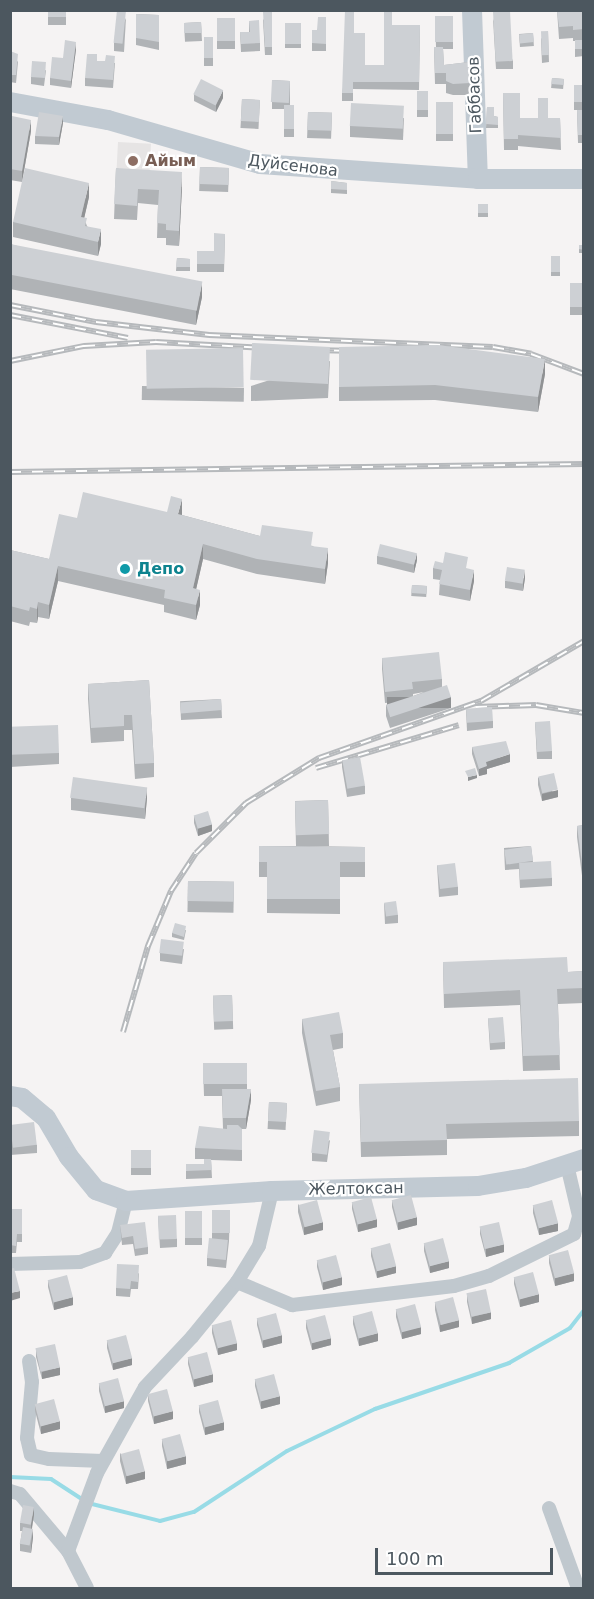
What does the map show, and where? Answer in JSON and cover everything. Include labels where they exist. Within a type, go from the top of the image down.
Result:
[{"type":"main road","name":"Габбасов","points":[[472,10],[478,180]]},
{"type":"main road","name":"Дуйсенова","points":[[10,102],[108,120],[260,164],[478,180],[584,179]]},
{"type":"main road","name":"Желтоксан","points":[[16,1097],[46,1118],[69,1157],[96,1190],[126,1201],[272,1191],[478,1186],[575,1162]]},
{"type":"street","points":[[237,1282],[292,1305],[454,1286],[489,1276],[574,1234],[579,1216],[575,1162]]},
{"type":"street","points":[[68,1551],[75,1527],[100,1467],[145,1387],[237,1282],[259,1246],[272,1191]]},
{"type":"street","points":[[10,1264],[80,1262],[105,1253],[117,1233],[126,1201]]},
{"type":"street","points":[[29,1361],[33,1382],[27,1438],[32,1455],[49,1460],[100,1467]]},
{"type":"street","points":[[10,1491],[20,1494],[68,1551],[87,1588]]},
{"type":"street","points":[[549,1508],[578,1588]]},
{"type":"shaded area","name":"Айым","points":[[118,142],[151,144],[149,180],[116,178]]},
{"type":"building","points":[[48,10],[66,10],[66,17],[48,17]]},
{"type":"building","points":[[117,10],[126,11],[123,44],[114,43]]},
{"type":"building","points":[[345,10],[354,10],[354,33],[365,33],[365,65],[384,65],[384,10],[392,10],[392,25],[420,25],[419,82],[353,82],[353,93],[342,93]]},
{"type":"building","points":[[557,10],[584,10],[584,29],[573,30],[573,26],[559,27]]},
{"type":"building","points":[[510,11],[513,61],[496,62],[493,12]]},
{"type":"building","points":[[263,12],[272,12],[272,47],[265,47]]},
{"type":"building","points":[[136,14],[159,15],[159,42],[136,38]]},
{"type":"building","points":[[435,16],[453,16],[453,42],[435,42]]},
{"type":"building","points":[[318,17],[326,17],[326,44],[312,43],[312,30],[317,30]]},
{"type":"building","points":[[217,18],[235,18],[235,41],[217,41]]},
{"type":"building","points":[[259,20],[260,43],[241,44],[240,32],[250,32],[249,21]]},
{"type":"building","points":[[201,22],[202,33],[184,33],[184,23]]},
{"type":"building","points":[[285,23],[301,23],[301,44],[285,44]]},
{"type":"building","points":[[541,31],[548,31],[549,55],[542,55]]},
{"type":"building","points":[[533,33],[534,42],[520,43],[519,34]]},
{"type":"building","points":[[204,37],[213,37],[213,58],[204,58]]},
{"type":"building","points":[[65,40],[76,42],[71,81],[50,78],[52,57],[63,58]]},
{"type":"building","points":[[575,40],[584,40],[584,49],[575,49]]},
{"type":"building","points":[[434,47],[443,47],[444,65],[469,62],[470,83],[453,84],[446,81],[446,73],[435,73]]},
{"type":"building","points":[[10,51],[18,54],[16,75],[10,75]]},
{"type":"building","points":[[87,54],[97,54],[97,61],[105,61],[106,55],[115,56],[113,80],[85,78]]},
{"type":"building","points":[[32,61],[46,62],[45,78],[31,77]]},
{"type":"building","points":[[552,78],[564,79],[563,85],[551,84]]},
{"type":"building","points":[[201,79],[223,90],[216,105],[193,94]]},
{"type":"building","points":[[272,80],[290,81],[289,103],[271,102]]},
{"type":"building","points":[[574,85],[584,85],[584,102],[574,102]]},
{"type":"building","points":[[417,91],[428,91],[428,110],[417,110]]},
{"type":"building","points":[[503,93],[520,93],[520,118],[538,118],[538,98],[548,98],[548,118],[560,118],[561,138],[518,135],[518,139],[504,139]]},
{"type":"building","points":[[242,99],[260,100],[259,122],[241,121]]},
{"type":"building","points":[[436,102],[453,102],[453,134],[436,134]]},
{"type":"building","points":[[351,103],[404,106],[403,129],[350,126]]},
{"type":"building","points":[[284,105],[294,105],[294,129],[284,129]]},
{"type":"building","points":[[487,107],[494,107],[494,116],[498,117],[498,125],[486,124]]},
{"type":"building","points":[[577,110],[584,110],[584,135],[578,135]]},
{"type":"building","points":[[39,112],[63,116],[59,137],[35,136]]},
{"type":"building","points":[[308,112],[332,113],[331,131],[307,130]]},
{"type":"building","points":[[12,116],[31,120],[22,171],[10,169]]},
{"type":"building","points":[[200,167],[229,168],[228,185],[199,184]]},
{"type":"building","points":[[25,168],[89,183],[81,217],[87,218],[85,226],[101,229],[98,242],[13,222]]},
{"type":"building","points":[[116,168],[182,172],[179,231],[166,230],[166,224],[157,223],[159,190],[138,189],[137,206],[114,204]]},
{"type":"building","points":[[331,181],[347,183],[347,190],[331,189]]},
{"type":"building","points":[[478,204],[488,204],[488,213],[478,213]]},
{"type":"building","points":[[214,233],[225,234],[224,264],[197,264],[197,251],[214,251]]},
{"type":"building","points":[[10,244],[202,281],[197,311],[10,275]]},
{"type":"building","points":[[551,256],[560,256],[560,272],[551,272]]},
{"type":"building","points":[[177,258],[190,259],[190,267],[176,267]]},
{"type":"building","points":[[570,283],[584,283],[584,307],[570,307]]},
{"type":"building","points":[[252,343],[330,347],[328,384],[250,380]]},
{"type":"building","points":[[438,345],[545,359],[538,397],[435,385],[339,387],[339,347]]},
{"type":"building","points":[[243,348],[244,387],[147,389],[146,350]]},
{"type":"building","name":"Депо","points":[[83,492],[167,512],[171,496],[182,499],[178,514],[260,536],[262,525],[313,532],[311,546],[328,548],[325,569],[257,559],[203,544],[193,588],[200,590],[196,605],[164,598],[165,590],[58,566],[49,605],[38,602],[37,609],[30,607],[29,611],[10,606],[10,550],[49,559],[59,514],[77,518]]},
{"type":"building","points":[[380,544],[417,553],[414,565],[377,556]]},
{"type":"building","points":[[445,552],[468,557],[466,568],[474,570],[470,590],[439,584],[442,570],[433,568],[435,561],[443,563]]},
{"type":"building","points":[[507,567],[525,570],[523,584],[505,581]]},
{"type":"building","points":[[412,585],[427,586],[426,594],[411,593]]},
{"type":"building","points":[[439,652],[442,679],[412,682],[413,689],[385,692],[382,658]]},
{"type":"building","points":[[149,680],[154,763],[135,764],[132,715],[124,715],[124,726],[91,728],[88,684]]},
{"type":"building","points":[[447,685],[451,697],[390,717],[386,705]]},
{"type":"building","points":[[221,699],[222,710],[181,714],[180,703]]},
{"type":"building","points":[[492,707],[493,721],[467,723],[466,709]]},
{"type":"building","points":[[550,721],[552,751],[537,752],[535,722]]},
{"type":"building","points":[[58,725],[59,753],[11,755],[10,727]]},
{"type":"building","points":[[584,736],[584,762],[583,762]]},
{"type":"building","points":[[506,741],[510,754],[486,762],[487,766],[479,769],[472,747]]},
{"type":"building","points":[[360,757],[365,786],[347,789],[342,760]]},
{"type":"building","points":[[475,768],[477,775],[468,777],[465,771]]},
{"type":"building","points":[[554,773],[558,790],[542,793],[538,777]]},
{"type":"building","points":[[73,777],[147,787],[144,808],[70,798]]},
{"type":"building","points":[[328,800],[329,834],[296,835],[295,801]]},
{"type":"building","points":[[208,811],[212,824],[198,829],[194,815]]},
{"type":"building","points":[[584,825],[584,879],[577,826]]},
{"type":"building","points":[[259,846],[365,847],[365,862],[340,862],[340,899],[267,899],[267,862],[259,862]]},
{"type":"building","points":[[531,846],[533,861],[506,865],[504,850]]},
{"type":"building","points":[[551,861],[552,878],[520,880],[519,863]]},
{"type":"building","points":[[455,863],[458,887],[440,889],[437,865]]},
{"type":"building","points":[[188,881],[234,882],[234,902],[188,901]]},
{"type":"building","points":[[396,901],[398,915],[386,917],[384,903]]},
{"type":"building","points":[[175,923],[186,926],[184,937],[172,933]]},
{"type":"building","points":[[161,939],[184,942],[182,956],[159,953]]},
{"type":"building","points":[[567,957],[568,972],[584,971],[584,988],[557,989],[560,1055],[523,1056],[520,990],[444,994],[443,962]]},
{"type":"building","points":[[232,995],[233,1021],[214,1022],[213,996]]},
{"type":"building","points":[[339,1012],[343,1033],[330,1035],[340,1087],[316,1091],[302,1019]]},
{"type":"building","points":[[503,1017],[505,1042],[490,1043],[488,1018]]},
{"type":"building","points":[[203,1063],[247,1063],[247,1084],[203,1084]]},
{"type":"building","points":[[578,1078],[579,1121],[446,1124],[447,1140],[361,1142],[359,1084]]},
{"type":"building","points":[[222,1089],[251,1089],[246,1118],[223,1118]]},
{"type":"building","points":[[269,1102],[287,1103],[286,1122],[268,1121]]},
{"type":"building","points":[[34,1122],[37,1145],[13,1148],[10,1125]]},
{"type":"building","points":[[227,1125],[238,1125],[242,1129],[242,1150],[195,1148],[199,1126],[227,1129]]},
{"type":"building","points":[[314,1130],[330,1132],[327,1155],[311,1153]]},
{"type":"building","points":[[131,1150],[151,1150],[151,1168],[131,1168]]},
{"type":"building","points":[[204,1159],[211,1159],[212,1170],[186,1171],[186,1164],[204,1164]]},
{"type":"building","points":[[411,1195],[417,1217],[398,1222],[392,1200]]},
{"type":"building","points":[[371,1197],[377,1219],[358,1224],[352,1202]]},
{"type":"building","points":[[317,1200],[323,1222],[305,1227],[299,1205]]},
{"type":"building","points":[[552,1200],[558,1223],[539,1228],[533,1205]]},
{"type":"building","points":[[12,1209],[22,1209],[22,1234],[17,1234],[16,1246],[10,1245]]},
{"type":"building","points":[[212,1210],[230,1210],[230,1233],[212,1233]]},
{"type":"building","points":[[185,1211],[202,1211],[202,1238],[185,1238]]},
{"type":"building","points":[[176,1215],[177,1239],[159,1240],[158,1216]]},
{"type":"building","points":[[145,1222],[148,1247],[135,1249],[133,1236],[122,1238],[120,1225]]},
{"type":"building","points":[[499,1222],[504,1244],[485,1249],[480,1226]]},
{"type":"building","points":[[209,1238],[228,1240],[226,1260],[207,1258]]},
{"type":"building","points":[[443,1238],[449,1261],[430,1266],[424,1243]]},
{"type":"building","points":[[390,1243],[396,1266],[377,1271],[371,1248]]},
{"type":"building","points":[[568,1250],[574,1273],[555,1278],[549,1255]]},
{"type":"building","points":[[336,1255],[342,1277],[323,1282],[317,1260]]},
{"type":"building","points":[[117,1264],[139,1265],[138,1282],[131,1281],[130,1289],[116,1288]]},
{"type":"building","points":[[14,1268],[20,1291],[10,1293],[10,1269]]},
{"type":"building","points":[[533,1272],[539,1294],[520,1299],[514,1277]]},
{"type":"building","points":[[67,1275],[73,1297],[54,1302],[48,1280]]},
{"type":"building","points":[[486,1289],[491,1312],[471,1317],[466,1293]]},
{"type":"building","points":[[453,1297],[459,1320],[441,1325],[435,1302]]},
{"type":"building","points":[[415,1304],[421,1327],[402,1332],[396,1309]]},
{"type":"building","points":[[372,1311],[378,1333],[359,1338],[353,1316]]},
{"type":"building","points":[[276,1313],[282,1335],[263,1340],[257,1318]]},
{"type":"building","points":[[325,1315],[331,1338],[312,1343],[306,1320]]},
{"type":"building","points":[[231,1320],[237,1343],[218,1348],[212,1325]]},
{"type":"building","points":[[126,1335],[132,1358],[113,1363],[107,1340]]},
{"type":"building","points":[[55,1344],[60,1367],[40,1372],[35,1348]]},
{"type":"building","points":[[207,1352],[213,1374],[194,1379],[188,1357]]},
{"type":"building","points":[[274,1374],[280,1396],[261,1401],[255,1379]]},
{"type":"building","points":[[118,1378],[124,1401],[105,1406],[99,1383]]},
{"type":"building","points":[[167,1389],[173,1411],[154,1416],[148,1394]]},
{"type":"building","points":[[54,1399],[60,1421],[41,1426],[35,1404]]},
{"type":"building","points":[[218,1400],[224,1422],[205,1427],[199,1405]]},
{"type":"building","points":[[180,1434],[186,1456],[168,1461],[162,1439]]},
{"type":"building","points":[[139,1449],[145,1471],[127,1476],[121,1454]]},
{"type":"building","points":[[23,1505],[34,1507],[31,1525],[20,1523]]},
{"type":"building","points":[[23,1527],[33,1529],[30,1546],[20,1544]]},
{"type":"waterway","points":[[10,1477],[51,1479],[88,1503],[160,1521],[194,1512],[287,1451],[375,1409],[509,1363],[570,1328],[584,1310]]},
{"type":"railway","points":[[10,305],[96,322],[209,335],[493,347],[531,354],[584,374]]},
{"type":"railway","points":[[10,315],[128,338]]},
{"type":"railway","points":[[10,361],[84,346],[156,342],[285,349]]},
{"type":"railway","points":[[312,350],[357,351]]},
{"type":"railway","points":[[10,472],[584,464]]},
{"type":"railway","points":[[123,1032],[148,946],[171,891],[196,853],[246,803],[319,758],[481,701],[584,641]]},
{"type":"railway","points":[[476,707],[536,705],[584,713]]},
{"type":"railway","points":[[316,768],[459,725]]},
{"type":"place","name":"Айым","points":[[133,161]]},
{"type":"place","name":"Депо","points":[[125,569]]}]
